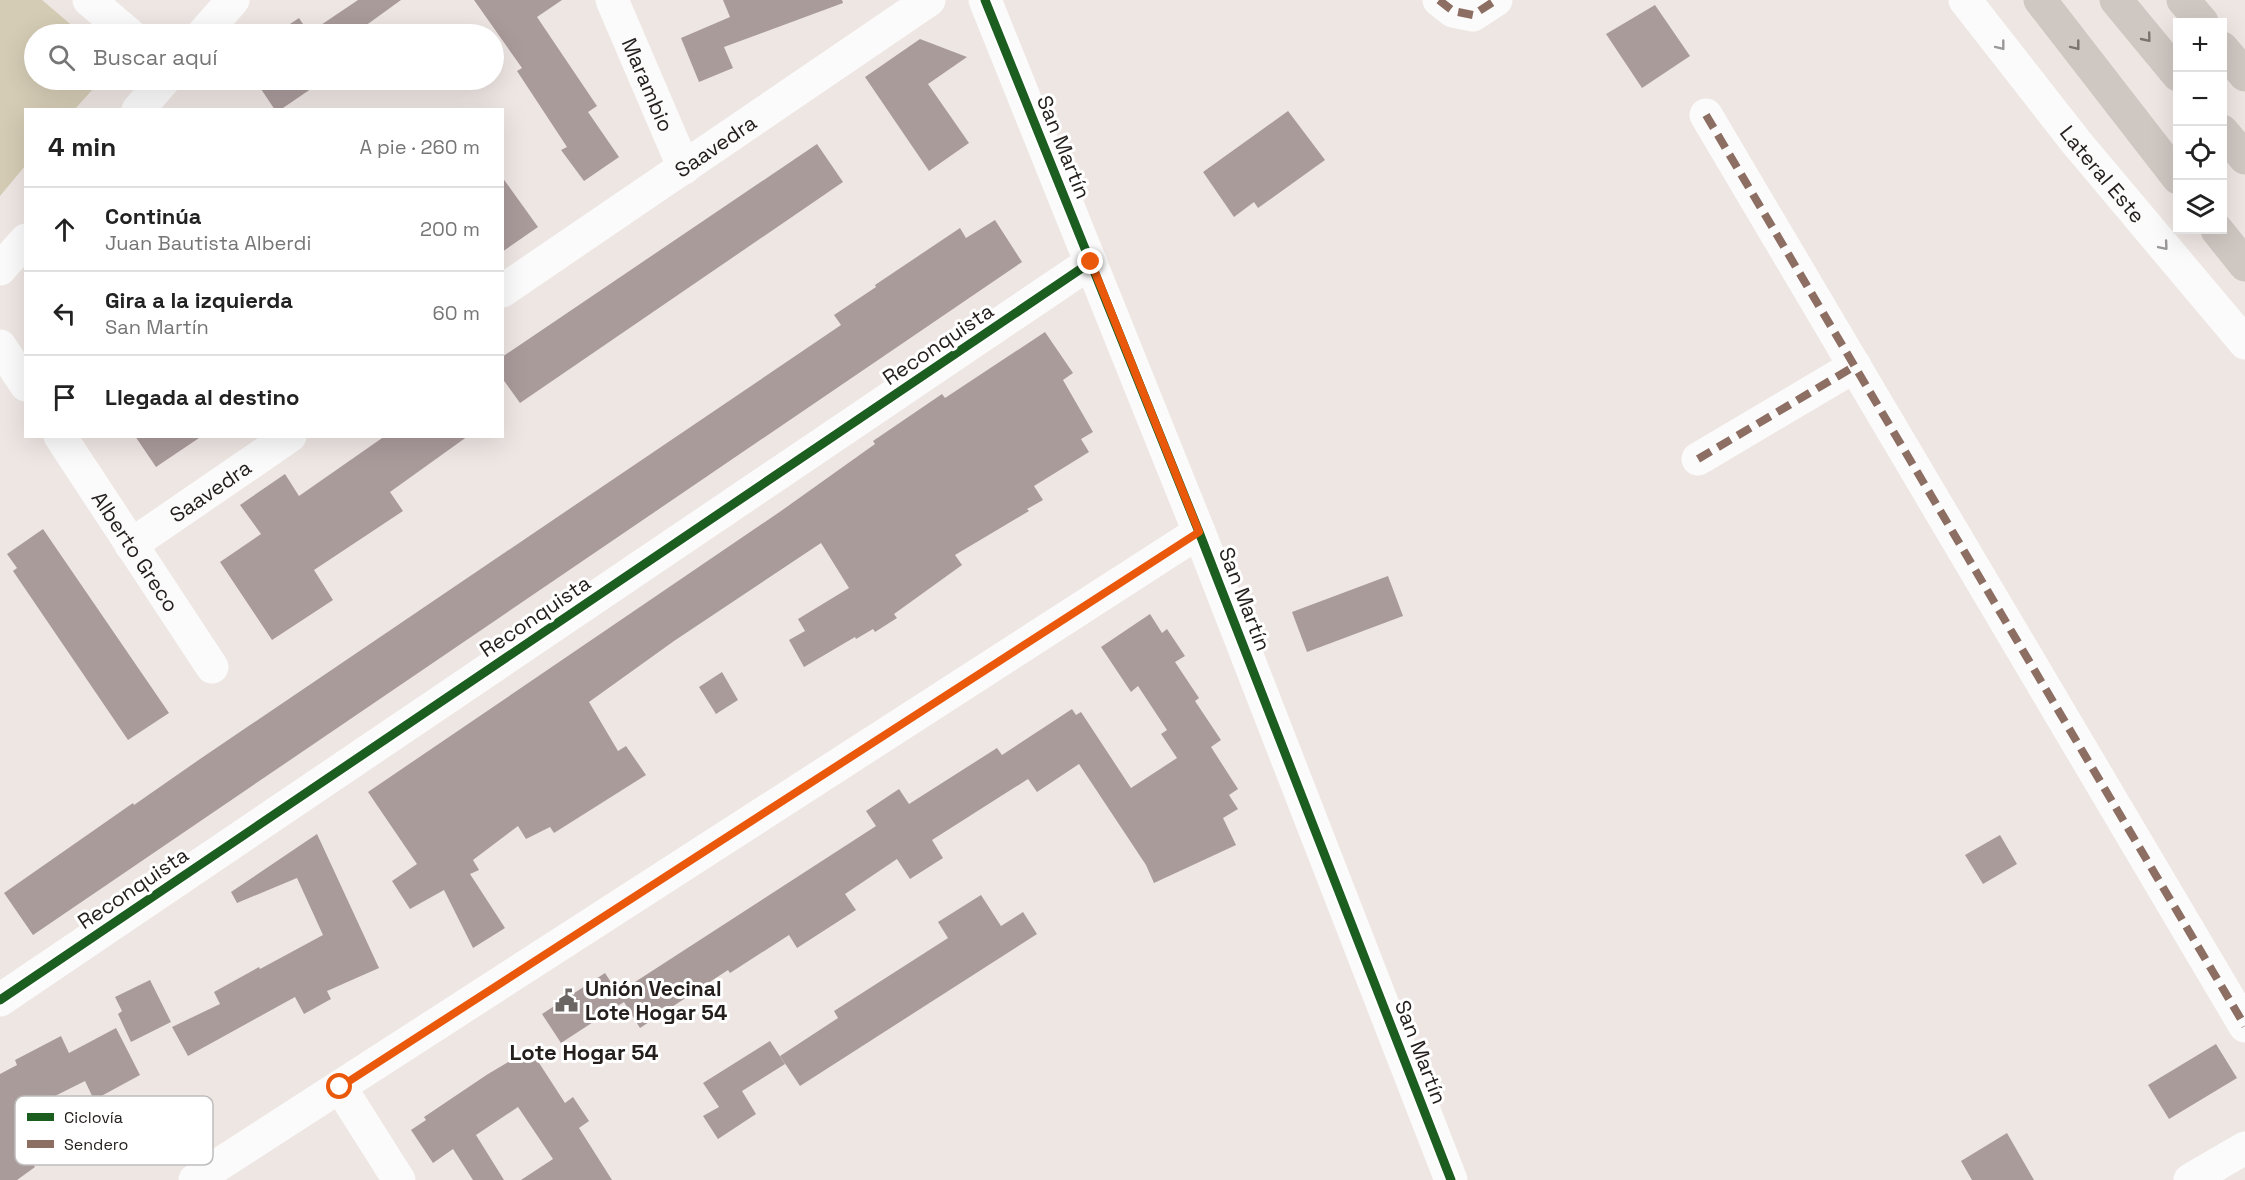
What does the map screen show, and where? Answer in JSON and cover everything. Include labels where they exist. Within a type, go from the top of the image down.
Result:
[{"type":"highway","points":[[2040,0],[2173,172]]},
{"type":"highway","points":[[2116,0],[2176,72]]},
{"type":"highway","points":[[2183,0],[2199,18]]},
{"type":"highway","points":[[2227,53],[2245,75]]},
{"type":"highway","points":[[2227,136],[2245,158]]},
{"type":"highway","points":[[2220,234],[2245,265]]},
{"type":"street","points":[[89,0],[117,24]]},
{"type":"street","points":[[212,24],[233,0]]},
{"type":"street","name":"Marambio","points":[[612,0],[684,168]]},
{"type":"street","name":"Saavedra","points":[[504,290],[929,0]]},
{"type":"street","name":"San Martín","points":[[985,0],[1199,532],[1451,1180]]},
{"type":"street","points":[[1440,0],[1453,11],[1473,15],[1496,0]]},
{"type":"street","name":"Lateral Este","points":[[1965,0],[2076,142],[2245,343]]},
{"type":"street","points":[[140,108],[155,90]]},
{"type":"street","points":[[1706,114],[2245,1026]]},
{"type":"street","points":[[0,269],[24,242]]},
{"type":"street","name":"Reconquista","points":[[3,992],[1091,262]]},
{"type":"street","points":[[0,346],[24,381]]},
{"type":"street","points":[[1698,459],[1855,366]]},
{"type":"street","name":"Alberto Greco","points":[[61,438],[212,667]]},
{"type":"street","name":"Saavedra","points":[[131,545],[287,438]]},
{"type":"street","points":[[195,1180],[1199,532]]},
{"type":"street","points":[[340,1087],[399,1180]]},
{"type":"street","points":[[2190,1180],[2245,1148]]},
{"type":"shaded area","points":[[0,0],[42,0],[70,24],[24,24],[24,90],[92,90],[76,108],[24,108],[24,167],[0,196]]},
{"type":"building","points":[[358,0],[401,0],[368,24],[322,24]]},
{"type":"building","points":[[474,0],[562,0],[537,17],[597,106],[588,112],[619,157],[584,181],[561,150],[567,147],[517,71],[522,68],[504,42],[504,24],[491,24]]},
{"type":"building","points":[[723,0],[842,0],[843,3],[724,47],[733,68],[699,82],[681,38],[730,17]]},
{"type":"building","points":[[1655,5],[1690,56],[1642,88],[1606,34]]},
{"type":"building","points":[[299,18],[303,24],[290,24]]},
{"type":"building","points":[[920,39],[967,57],[928,84],[969,143],[929,171],[865,77]]},
{"type":"building","points":[[262,90],[309,90],[283,108],[274,108]]},
{"type":"building","points":[[1288,111],[1325,160],[1258,208],[1254,202],[1234,217],[1203,172]]},
{"type":"building","points":[[817,144],[843,182],[520,403],[504,381],[504,356]]},
{"type":"building","points":[[504,180],[538,227],[504,251]]},
{"type":"building","points":[[995,220],[1022,262],[33,935],[4,893],[133,803],[134,805],[841,325],[834,315],[876,287],[875,285],[960,228],[966,238]]},
{"type":"building","points":[[1045,332],[1073,373],[1063,380],[1093,432],[1081,439],[1089,452],[1034,486],[1043,500],[1027,509],[1029,511],[955,555],[962,565],[894,614],[897,618],[875,632],[873,629],[856,639],[855,637],[804,667],[789,640],[805,631],[798,619],[849,588],[821,543],[674,641],[589,702],[618,751],[626,746],[646,775],[554,833],[550,827],[526,839],[518,826],[473,860],[479,870],[470,874],[505,928],[473,948],[444,890],[410,909],[392,881],[417,864],[368,792],[781,511],[875,444],[873,441],[942,394],[945,398]]},
{"type":"building","points":[[136,438],[199,438],[156,467]]},
{"type":"building","points":[[382,438],[465,438],[390,492],[403,511],[314,570],[333,600],[272,640],[220,562],[261,534],[240,505],[285,474],[299,496]]},
{"type":"building","points":[[43,529],[169,713],[128,740],[13,571],[17,568],[7,554]]},
{"type":"building","points":[[1388,576],[1403,616],[1307,652],[1292,612]]},
{"type":"building","points":[[1150,614],[1162,633],[1167,629],[1185,656],[1175,662],[1199,698],[1195,701],[1221,740],[1211,747],[1238,789],[1229,795],[1238,809],[1223,818],[1236,845],[1154,883],[1146,865],[1079,764],[1037,792],[1028,779],[932,840],[943,858],[910,879],[897,859],[845,894],[856,910],[797,948],[789,935],[730,973],[728,970],[640,1028],[624,1002],[561,1043],[542,1014],[605,973],[618,993],[876,826],[866,811],[899,789],[909,804],[997,748],[1002,755],[1072,709],[1076,715],[1081,712],[1131,788],[1177,758],[1161,734],[1167,730],[1138,686],[1131,692],[1101,647]]},
{"type":"building","points":[[722,672],[738,700],[716,714],[699,687]]},
{"type":"building","points":[[317,834],[379,968],[327,991],[331,999],[304,1014],[295,997],[188,1056],[172,1027],[220,1004],[214,992],[323,935],[297,878],[237,903],[231,892]]},
{"type":"building","points":[[2000,835],[2017,864],[1983,884],[1965,855]]},
{"type":"building","points":[[981,895],[1001,926],[1023,912],[1037,934],[800,1086],[780,1056],[838,1018],[834,1011],[948,938],[938,922]]},
{"type":"building","points":[[150,980],[171,1022],[131,1042],[118,1014],[122,1011],[115,997]]},
{"type":"building","points":[[116,1028],[140,1075],[101,1096],[92,1096],[85,1081],[55,1096],[15,1096],[15,1165],[34,1165],[35,1167],[17,1180],[0,1180],[0,1074],[17,1065],[15,1060],[61,1036],[69,1053]]},
{"type":"building","points":[[770,1041],[785,1064],[742,1091],[756,1114],[718,1139],[703,1116],[719,1107],[703,1083]]},
{"type":"building","points":[[2216,1044],[2237,1078],[2169,1119],[2148,1085]]},
{"type":"building","points":[[530,1049],[565,1103],[573,1097],[589,1121],[579,1128],[612,1180],[521,1180],[553,1159],[518,1107],[476,1135],[504,1180],[473,1180],[453,1149],[433,1163],[411,1130],[426,1120],[424,1117]]},
{"type":"building","points":[[2007,1133],[2034,1180],[1972,1180],[1961,1161]]},
{"type":"marked path","points":[[1439,0],[1453,11],[1473,15],[1496,0]]},
{"type":"marked path","points":[[1706,115],[2245,1026]]},
{"type":"marked path","points":[[1698,459],[1855,366]]},
{"type":"cycle path","points":[[985,0],[1199,532],[1451,1180]]},
{"type":"cycle path","points":[[0,1000],[1091,262]]},
{"type":"place","name":"Unión Vecinal Lote Hogar 54","points":[[567,1000]]},
{"type":"district","name":"Lote Hogar 54","points":[[584,1052]]},
{"type":"route","points":[[340,1087],[1199,532],[1091,262]]}]
